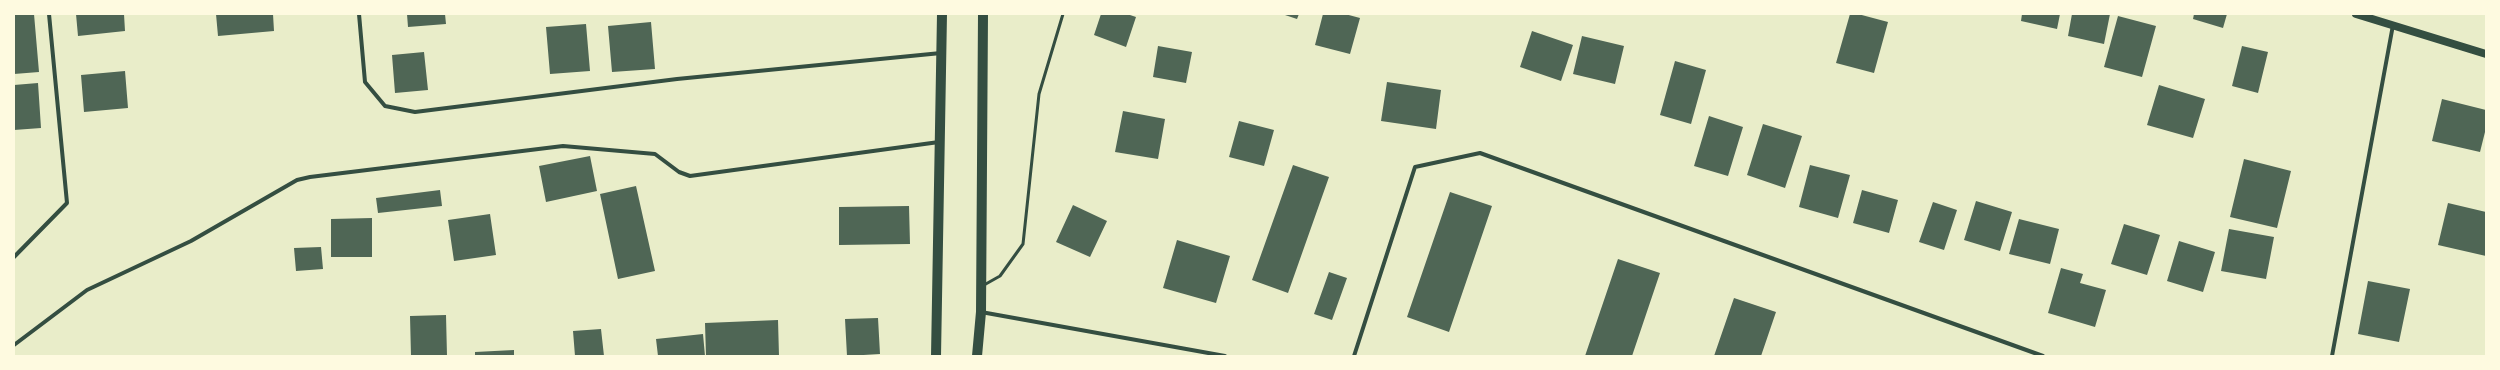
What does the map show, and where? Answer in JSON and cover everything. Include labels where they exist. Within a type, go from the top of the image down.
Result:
[{"type":"main road","points":[[936,356],[942,14]]},
{"type":"main road","points":[[977,356],[981,312],[983,14]]},
{"type":"main road","points":[[2356,14],[2372,16],[2393,25],[2486,54]]},
{"type":"street","points":[[14,257],[68,203],[49,14]]},
{"type":"street","points":[[359,14],[365,82],[386,106],[415,112],[677,79],[942,53]]},
{"type":"street","points":[[2332,356],[2393,25]]},
{"type":"street","points":[[14,345],[87,290],[190,241],[297,180],[563,146],[655,154],[679,172],[690,176],[940,142]]},
{"type":"street","points":[[1354,356],[1415,167],[1480,153],[2043,356]]},
{"type":"street","points":[[981,312],[1225,356]]},
{"type":"lane","points":[[981,287],[1000,276],[1023,244],[1039,94],[1063,14]]},
{"type":"building","points":[[14,14],[34,14],[39,72],[14,74]]},
{"type":"building","points":[[76,14],[124,14],[125,31],[78,36]]},
{"type":"building","points":[[216,14],[273,14],[274,31],[218,36]]},
{"type":"building","points":[[407,14],[445,14],[446,24],[408,27]]},
{"type":"building","points":[[1101,14],[1127,14],[1136,17],[1126,47],[1094,35]]},
{"type":"building","points":[[1282,14],[1299,14],[1297,19]]},
{"type":"building","points":[[1323,14],[1345,14],[1360,18],[1350,54],[1315,45]]},
{"type":"building","points":[[1850,14],[1858,14],[1888,22],[1874,73],[1836,63]]},
{"type":"building","points":[[2022,14],[2060,14],[2057,29],[2021,21]]},
{"type":"building","points":[[2072,14],[2110,14],[2104,44],[2068,36]]},
{"type":"building","points":[[2194,14],[2227,14],[2223,28],[2193,19]]},
{"type":"building","points":[[2118,16],[2156,26],[2142,77],[2104,67]]},
{"type":"building","points":[[651,22],[655,69],[612,72],[608,26]]},
{"type":"building","points":[[586,24],[590,71],[550,74],[546,27]]},
{"type":"building","points":[[1532,31],[1573,45],[1561,81],[1520,67]]},
{"type":"building","points":[[1582,36],[1624,46],[1615,84],[1573,74]]},
{"type":"building","points":[[1158,46],[1192,52],[1186,83],[1153,77]]},
{"type":"building","points":[[2242,46],[2268,52],[2258,93],[2232,86]]},
{"type":"building","points":[[424,52],[428,90],[395,93],[392,55]]},
{"type":"building","points":[[1675,61],[1706,70],[1691,124],[1660,115]]},
{"type":"building","points":[[125,71],[128,108],[84,112],[81,75]]},
{"type":"building","points":[[1387,82],[1441,90],[1436,129],[1381,121]]},
{"type":"building","points":[[38,83],[41,128],[14,130],[14,85]]},
{"type":"building","points":[[2159,85],[2205,99],[2193,138],[2147,125]]},
{"type":"building","points":[[2442,99],[2486,110],[2486,128],[2480,152],[2432,141]]},
{"type":"building","points":[[1123,111],[1165,119],[1158,159],[1115,152]]},
{"type":"building","points":[[1709,116],[1743,127],[1728,176],[1694,166]]},
{"type":"building","points":[[1239,121],[1274,130],[1264,166],[1229,157]]},
{"type":"building","points":[[1763,124],[1802,136],[1785,188],[1747,175]]},
{"type":"building","points":[[590,156],[597,191],[546,202],[539,166]]},
{"type":"building","points":[[2244,159],[2291,171],[2277,228],[2230,217]]},
{"type":"building","points":[[1293,165],[1329,177],[1288,293],[1252,280]]},
{"type":"building","points":[[1810,165],[1850,175],[1838,218],[1799,207]]},
{"type":"building","points":[[636,186],[655,271],[618,279],[600,194]]},
{"type":"building","points":[[440,190],[442,206],[378,213],[376,198]]},
{"type":"building","points":[[1862,190],[1898,200],[1889,233],[1853,223]]},
{"type":"building","points":[[1450,192],[1492,206],[1449,332],[1407,317]]},
{"type":"building","points":[[1976,201],[2012,212],[2000,251],[1964,240]]},
{"type":"building","points":[[1933,202],[1957,210],[1944,250],[1919,242]]},
{"type":"building","points":[[2448,203],[2486,212],[2486,256],[2438,245]]},
{"type":"building","points":[[1073,205],[1107,221],[1090,257],[1056,242]]},
{"type":"building","points":[[909,206],[910,244],[839,245],[839,207]]},
{"type":"building","points":[[490,214],[496,255],[454,261],[448,220]]},
{"type":"building","points":[[372,218],[372,257],[331,257],[331,219]]},
{"type":"building","points":[[2019,219],[2059,229],[2050,264],[2009,254]]},
{"type":"building","points":[[2124,224],[2160,235],[2147,275],[2111,264]]},
{"type":"building","points":[[2229,229],[2274,237],[2266,279],[2221,271]]},
{"type":"building","points":[[1177,240],[1230,256],[1216,303],[1163,288]]},
{"type":"building","points":[[2179,241],[2215,252],[2203,292],[2167,281]]},
{"type":"building","points":[[321,247],[323,269],[296,271],[294,248]]},
{"type":"building","points":[[1618,259],[1660,273],[1632,356],[1585,356]]},
{"type":"building","points":[[2061,268],[2083,274],[2080,283],[2106,290],[2095,327],[2048,313]]},
{"type":"building","points":[[1329,272],[1347,278],[1332,320],[1314,314]]},
{"type":"building","points":[[2368,281],[2410,289],[2399,342],[2358,334]]},
{"type":"building","points":[[1734,298],[1776,312],[1761,356],[1714,356]]},
{"type":"building","points":[[446,315],[447,356],[411,356],[410,316]]},
{"type":"building","points":[[878,318],[880,354],[847,356],[845,319]]},
{"type":"building","points":[[778,320],[779,356],[706,356],[705,323]]},
{"type":"building","points":[[601,329],[604,356],[575,356],[573,331]]},
{"type":"building","points":[[703,334],[705,356],[658,356],[656,339]]},
{"type":"building","points":[[514,350],[514,356],[475,356],[475,352]]}]
